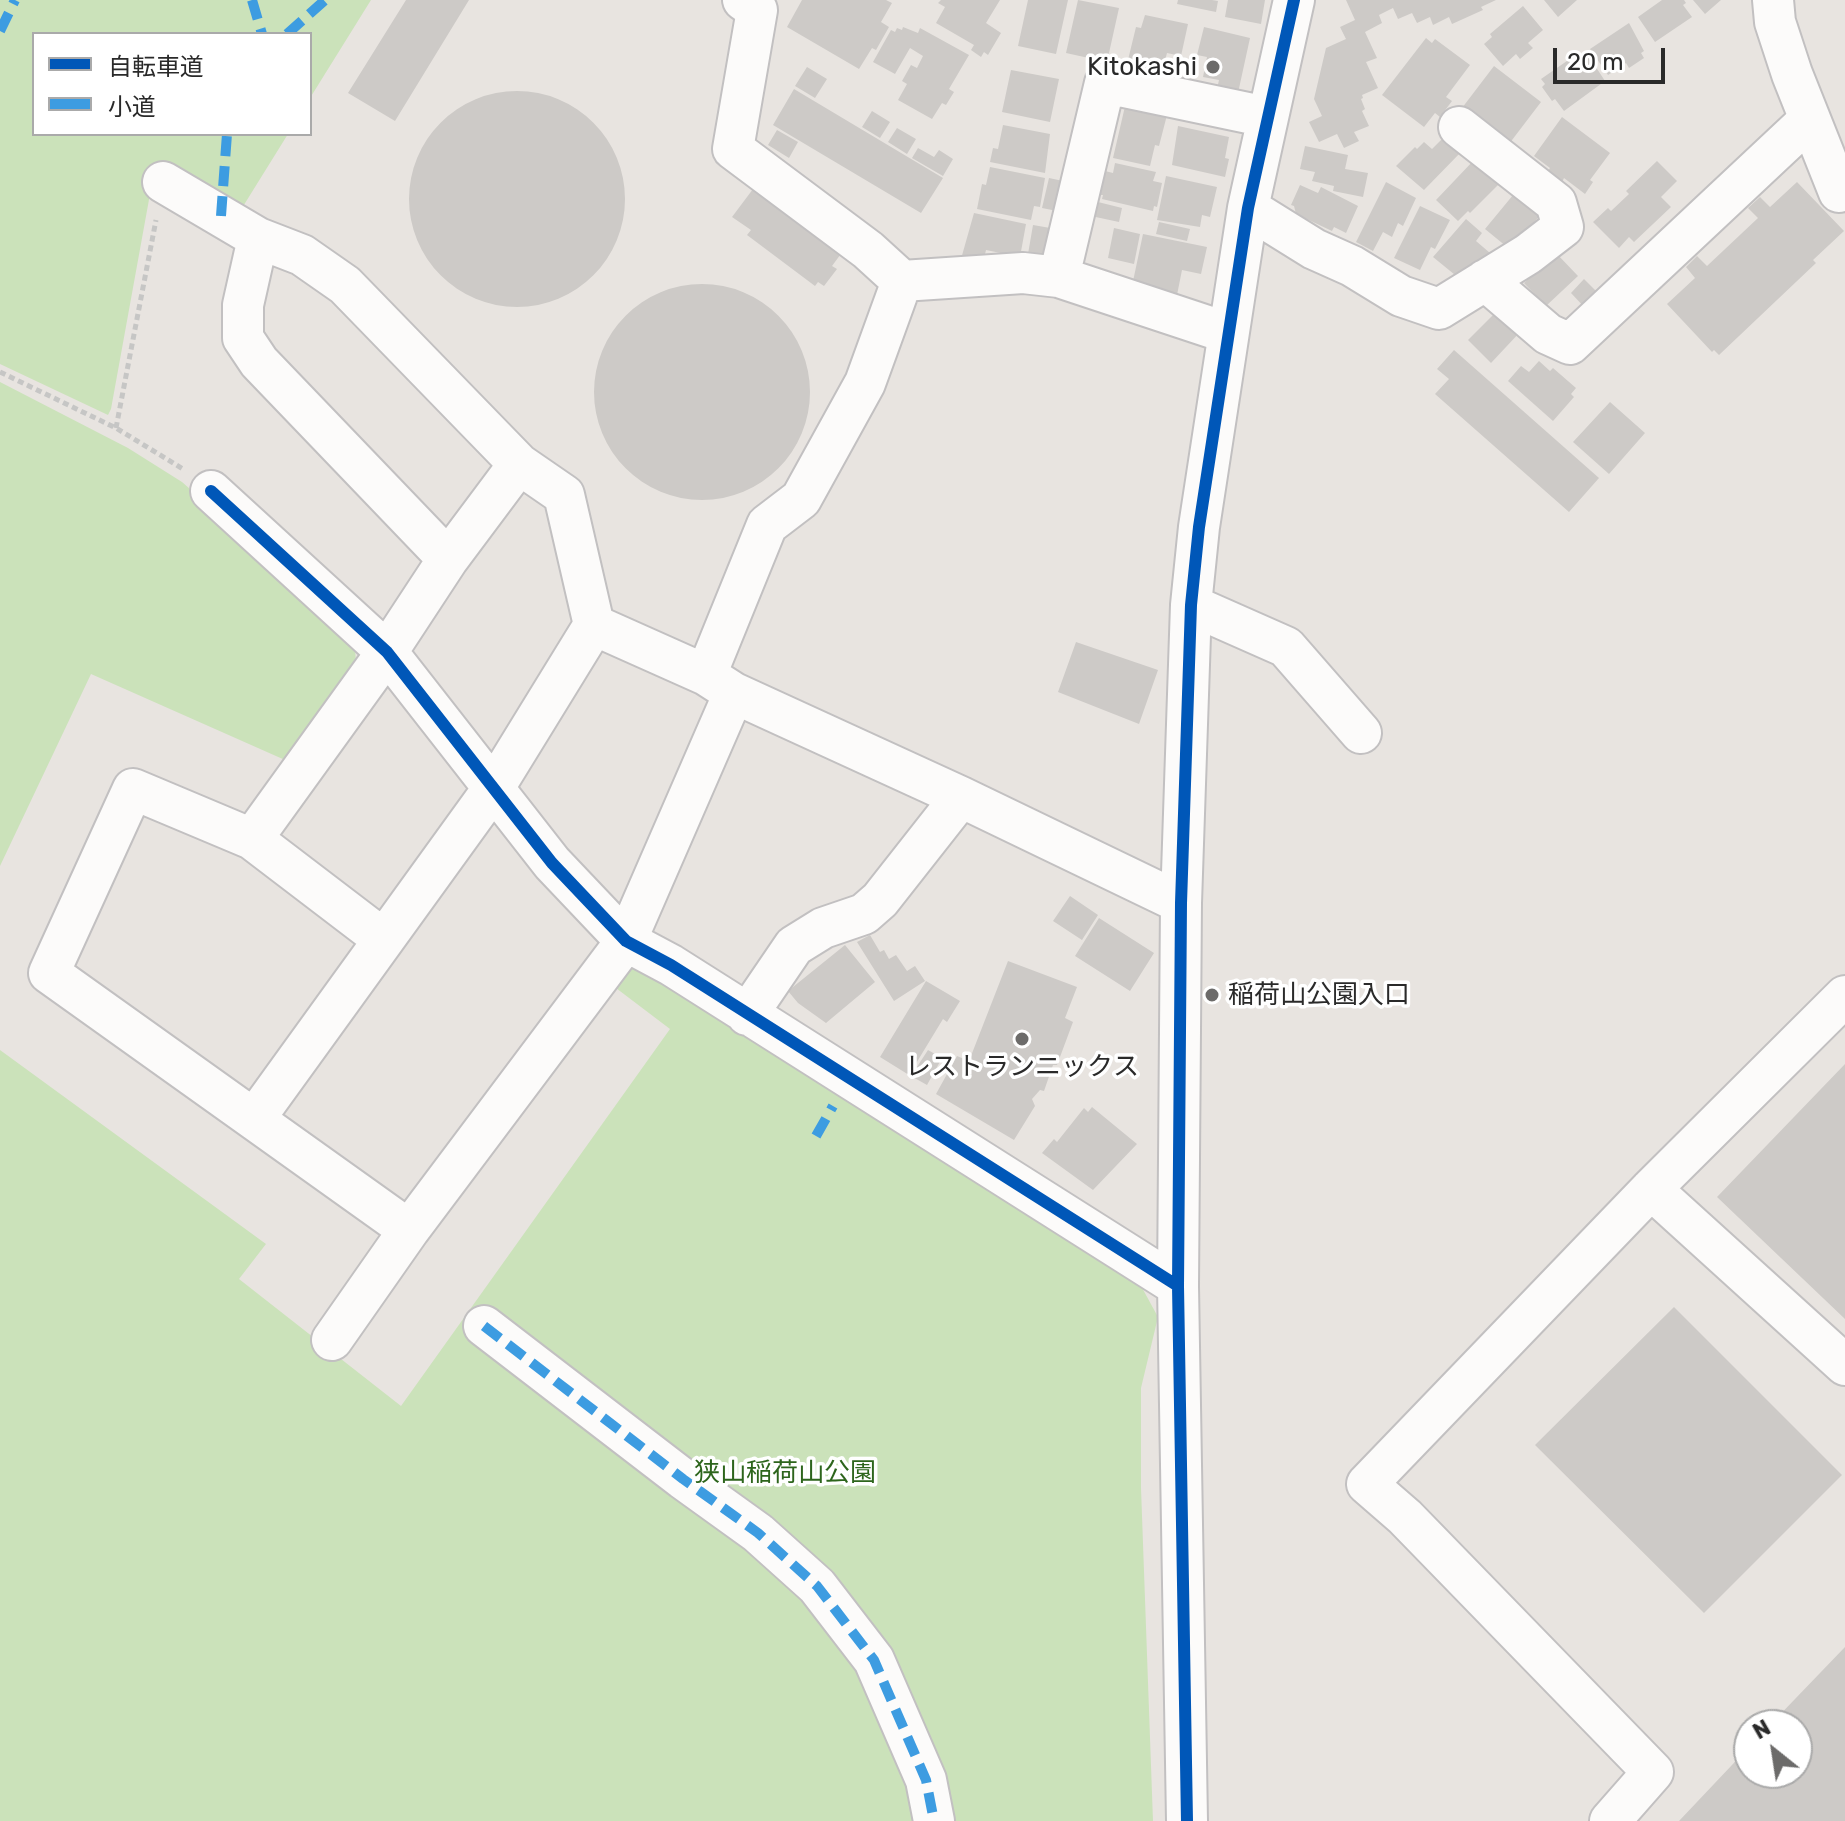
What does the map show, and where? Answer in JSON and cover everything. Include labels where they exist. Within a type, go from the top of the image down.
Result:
[{"type":"street","points":[[743,0],[757,10],[733,149],[868,250],[902,281],[1023,273],[1059,277],[1228,333]]},
{"type":"street","points":[[1187,1821],[1178,1286],[1181,903],[1191,605],[1199,527],[1248,208],[1294,0]]},
{"type":"street","points":[[1773,0],[1775,22],[1809,120],[1839,192]]},
{"type":"street","points":[[1059,277],[1105,83],[1267,117]]},
{"type":"street","points":[[1485,280],[1548,334],[1570,344],[1809,120]]},
{"type":"street","points":[[1248,208],[1314,249],[1352,266],[1401,296],[1439,309],[1528,254],[1563,227],[1556,203],[1459,127]]},
{"type":"street","points":[[163,182],[258,238],[302,255],[345,285],[519,464],[564,495],[594,625],[495,786],[255,1118]]},
{"type":"street","points":[[258,238],[243,305],[243,338],[259,362],[448,559]]},
{"type":"street","points":[[332,1340],[409,1230],[626,941],[720,684],[767,525],[801,499],[865,383],[902,281]]},
{"type":"street","points":[[252,839],[387,652],[448,559],[519,464]]},
{"type":"street","points":[[211,491],[387,652],[495,786],[552,863],[626,941],[671,965],[1178,1286]]},
{"type":"street","points":[[1191,605],[1286,647],[1361,733]]},
{"type":"street","points":[[594,625],[1181,903]]},
{"type":"street","points":[[383,939],[252,839],[133,789],[49,973],[409,1230]]},
{"type":"street","points":[[747,1015],[794,946],[823,928],[864,914],[880,900],[961,797]]},
{"type":"street","points":[[1610,1821],[1653,1772],[1405,1517],[1367,1484],[1651,1189],[1845,996]]},
{"type":"street","points":[[1651,1189],[1845,1365]]},
{"type":"street","points":[[484,1326],[758,1533],[817,1586],[874,1660],[926,1780],[934,1821]]},
{"type":"path","points":[[116,428],[163,182]]},
{"type":"path","points":[[0,372],[116,428],[179,466],[211,491]]},
{"type":"green space","points":[[0,0],[371,0],[312,95],[312,32],[32,32],[32,136],[287,136],[242,208],[152,183],[108,415],[0,364]]},
{"type":"green space","points":[[0,382],[128,448],[182,482],[354,637],[356,662],[285,760],[91,674],[0,866]]},
{"type":"green space","name":"狭山稲荷山公園","points":[[646,966],[723,1023],[1140,1284],[1158,1317],[1141,1388],[1141,1488],[1153,1821],[0,1821],[0,1050],[266,1244],[239,1279],[401,1406],[670,1029],[608,982],[615,970]]},
{"type":"building","points":[[406,0],[469,0],[395,121],[348,93]]},
{"type":"building","points":[[802,0],[886,0],[892,3],[881,22],[889,27],[876,50],[872,48],[859,69],[787,27]]},
{"type":"building","points":[[941,0],[1000,0],[986,23],[1001,33],[988,55],[984,52],[981,57],[971,50],[974,45],[936,23],[945,7],[938,3]]},
{"type":"building","points":[[1028,0],[1068,0],[1056,54],[1018,46]]},
{"type":"building","points":[[1078,0],[1119,8],[1107,62],[1066,53]]},
{"type":"building","points":[[1178,0],[1218,1],[1216,12],[1177,4]]},
{"type":"building","points":[[1228,0],[1265,0],[1261,24],[1225,17]]},
{"type":"building","points":[[1346,0],[1496,0],[1481,7],[1483,10],[1452,24],[1449,17],[1433,25],[1430,17],[1417,23],[1412,13],[1398,19],[1393,8],[1379,15],[1382,23],[1365,32],[1377,58],[1366,62],[1378,88],[1362,95],[1361,99],[1365,109],[1362,111],[1369,126],[1354,132],[1359,141],[1344,148],[1337,134],[1319,142],[1309,122],[1322,116],[1314,99],[1326,48],[1346,39],[1340,27],[1355,20]]},
{"type":"building","points":[[1544,0],[1577,0],[1558,17]]},
{"type":"building","points":[[1662,0],[1684,0],[1686,3],[1683,5],[1692,17],[1655,42],[1638,17]]},
{"type":"building","points":[[1693,0],[1721,0],[1705,14]]},
{"type":"building","points":[[1523,6],[1543,30],[1528,43],[1533,48],[1520,59],[1516,54],[1503,66],[1484,44],[1492,37],[1490,34]]},
{"type":"building","points":[[1145,15],[1188,24],[1181,56],[1167,53],[1162,72],[1127,64],[1136,27],[1141,28]]},
{"type":"building","points":[[1629,23],[1644,51],[1641,53],[1644,58],[1629,68],[1626,63],[1608,75],[1590,49]]},
{"type":"building","points":[[903,27],[918,33],[920,28],[969,55],[949,89],[954,92],[932,119],[898,100],[907,84],[902,81],[911,65],[917,68],[923,56],[910,48],[895,74],[873,62],[891,30],[895,32]]},
{"type":"building","points":[[1204,27],[1250,38],[1238,93],[1217,89],[1219,80],[1203,77],[1207,57],[1197,55]]},
{"type":"building","points":[[1426,38],[1432,43],[1435,39],[1470,65],[1446,97],[1452,101],[1440,117],[1435,113],[1424,127],[1382,95]]},
{"type":"building","points":[[1586,52],[1605,81],[1564,111],[1555,99],[1552,101],[1542,87],[1545,84],[1541,79],[1577,54],[1579,57]]},
{"type":"building","points":[[1494,66],[1541,102],[1509,144],[1462,108]]},
{"type":"building","points":[[807,67],[827,79],[815,98],[795,86]]},
{"type":"building","points":[[1011,70],[1059,79],[1050,122],[1002,112]]},
{"type":"building","points":[[794,89],[943,178],[921,213],[773,125]]},
{"type":"building","points":[[517,91],[558,99],[577,109],[593,123],[607,139],[617,158],[625,199],[617,240],[607,259],[593,275],[577,289],[558,299],[517,307],[476,299],[457,289],[441,275],[427,259],[417,240],[409,199],[417,158],[427,139],[441,123],[457,109],[476,99]]},
{"type":"building","points":[[1126,102],[1167,115],[1150,166],[1113,158]]},
{"type":"building","points":[[872,111],[890,122],[880,138],[862,127]]},
{"type":"building","points":[[1562,117],[1610,153],[1590,180],[1593,182],[1585,194],[1564,178],[1562,182],[1534,156]]},
{"type":"building","points":[[1003,125],[1050,134],[1045,173],[990,162],[993,148],[998,149]]},
{"type":"building","points":[[1178,126],[1229,137],[1225,177],[1172,165]]},
{"type":"building","points":[[897,128],[916,139],[907,154],[888,142]]},
{"type":"building","points":[[777,130],[798,142],[789,158],[768,145]]},
{"type":"building","points":[[1446,135],[1462,151],[1424,190],[1396,166],[1415,147],[1417,149],[1424,142],[1432,149]]},
{"type":"building","points":[[1305,146],[1348,155],[1345,169],[1368,173],[1363,197],[1333,191],[1334,186],[1312,181],[1315,172],[1300,169]]},
{"type":"building","points":[[918,148],[934,157],[939,150],[953,159],[943,176],[912,158]]},
{"type":"building","points":[[1474,160],[1499,184],[1458,221],[1436,200]]},
{"type":"building","points":[[1657,161],[1677,181],[1661,197],[1671,207],[1634,242],[1629,237],[1619,248],[1593,222],[1629,194],[1626,191]]},
{"type":"building","points":[[1115,163],[1156,172],[1153,181],[1162,183],[1157,207],[1154,206],[1153,211],[1102,199],[1103,195],[1100,195],[1105,171],[1113,173]]},
{"type":"building","points":[[990,167],[1045,178],[1040,207],[1034,206],[1031,220],[977,209],[982,184],[986,185]]},
{"type":"building","points":[[1166,176],[1217,187],[1210,217],[1202,215],[1200,227],[1157,220]]},
{"type":"building","points":[[1049,178],[1063,181],[1057,211],[1042,208]]},
{"type":"building","points":[[1386,182],[1416,198],[1403,226],[1398,223],[1392,237],[1383,232],[1373,251],[1356,242]]},
{"type":"building","points":[[1797,182],[1844,231],[1813,260],[1816,263],[1719,355],[1714,350],[1712,352],[1667,304],[1695,278],[1686,267],[1697,256],[1707,266],[1758,218],[1748,208],[1760,197],[1770,207]]},
{"type":"building","points":[[756,185],[846,247],[832,266],[837,269],[824,286],[818,282],[815,286],[747,235],[751,230],[732,217]]},
{"type":"building","points":[[1300,185],[1318,193],[1321,187],[1358,206],[1346,233],[1334,227],[1332,231],[1296,214],[1291,205]]},
{"type":"building","points":[[1518,189],[1544,210],[1517,244],[1512,240],[1507,247],[1485,229]]},
{"type":"building","points":[[1094,201],[1122,208],[1119,222],[1091,216]]},
{"type":"building","points":[[1420,206],[1450,220],[1435,249],[1431,247],[1420,270],[1394,258]]},
{"type":"building","points":[[974,213],[1026,224],[1020,257],[986,250],[983,263],[961,259]]},
{"type":"building","points":[[1466,219],[1482,233],[1476,241],[1490,253],[1478,267],[1473,263],[1460,279],[1433,257]]},
{"type":"building","points":[[1159,222],[1190,229],[1187,241],[1156,234]]},
{"type":"building","points":[[1033,225],[1056,229],[1045,256],[1028,254]]},
{"type":"building","points":[[1114,228],[1140,234],[1134,264],[1108,258]]},
{"type":"building","points":[[1143,234],[1207,247],[1201,274],[1182,270],[1177,295],[1132,286]]},
{"type":"building","points":[[1556,253],[1578,276],[1546,306],[1524,283]]},
{"type":"building","points":[[1584,279],[1600,295],[1586,309],[1571,293]]},
{"type":"building","points":[[702,284],[743,292],[762,302],[778,316],[792,332],[802,351],[810,392],[802,433],[792,452],[778,468],[762,482],[743,492],[702,500],[661,492],[642,482],[626,468],[612,452],[602,433],[594,392],[602,351],[612,332],[626,316],[642,302],[661,292]]},
{"type":"building","points":[[1498,310],[1521,331],[1491,363],[1468,340]]},
{"type":"building","points":[[1454,350],[1599,478],[1569,512],[1435,394],[1449,379],[1437,369]]},
{"type":"building","points":[[1539,361],[1550,371],[1553,368],[1576,388],[1571,394],[1574,397],[1553,421],[1508,381],[1521,366],[1529,372]]},
{"type":"building","points":[[1610,402],[1645,433],[1609,474],[1573,442]]},
{"type":"building","points":[[1076,642],[1158,670],[1139,724],[1058,692]]},
{"type":"building","points":[[1070,896],[1098,915],[1082,940],[1053,921]]},
{"type":"building","points":[[1099,918],[1154,953],[1130,991],[1075,956]]},
{"type":"building","points":[[870,935],[880,952],[884,950],[889,959],[896,955],[907,971],[915,966],[925,981],[894,1001],[857,942]]},
{"type":"building","points":[[845,945],[875,982],[826,1023],[798,1003],[788,991]]},
{"type":"building","name":"レストランニックス","points":[[1008,961],[1077,987],[1065,1018],[1073,1022],[1057,1065],[1053,1065],[1044,1091],[1040,1090],[1032,1099],[1035,1106],[1014,1140],[936,1094],[957,1056],[969,1061]]},
{"type":"building","points":[[926,981],[960,1001],[947,1022],[943,1019],[909,1075],[880,1057]]},
{"type":"building","points":[[928,1050],[942,1058],[927,1085],[911,1076]]},
{"type":"building","points":[[1845,1064],[1845,1319],[1717,1197]]},
{"type":"building","points":[[1092,1107],[1137,1144],[1093,1190],[1042,1153],[1054,1139],[1057,1142],[1084,1108],[1088,1112]]},
{"type":"building","points":[[1674,1307],[1842,1475],[1704,1613],[1535,1445]]},
{"type":"building","points":[[1845,1647],[1845,1821],[1679,1821],[1733,1764],[1733,1789],[1813,1789],[1813,1709],[1785,1709]]},
{"type":"marked path","points":[[0,31],[15,0]]},
{"type":"marked path","points":[[252,0],[261,32]]},
{"type":"marked path","points":[[289,32],[325,0]]},
{"type":"marked path","points":[[221,216],[227,136]]},
{"type":"marked path","points":[[816,1136],[833,1106]]},
{"type":"marked path","points":[[484,1326],[758,1533],[817,1586],[874,1660],[926,1780],[934,1821]]},
{"type":"cycle path","points":[[1187,1821],[1178,1286],[1181,903],[1191,605],[1199,527],[1248,208],[1294,0]]},
{"type":"cycle path","points":[[211,491],[387,652],[552,863],[626,941],[671,965],[1178,1286]]},
{"type":"place","name":"Kitokashi","points":[[1213,67]]},
{"type":"place","name":"稲荷山公園入口","points":[[1212,995]]},
{"type":"place","name":"レストランニックス","points":[[1022,1039]]}]
